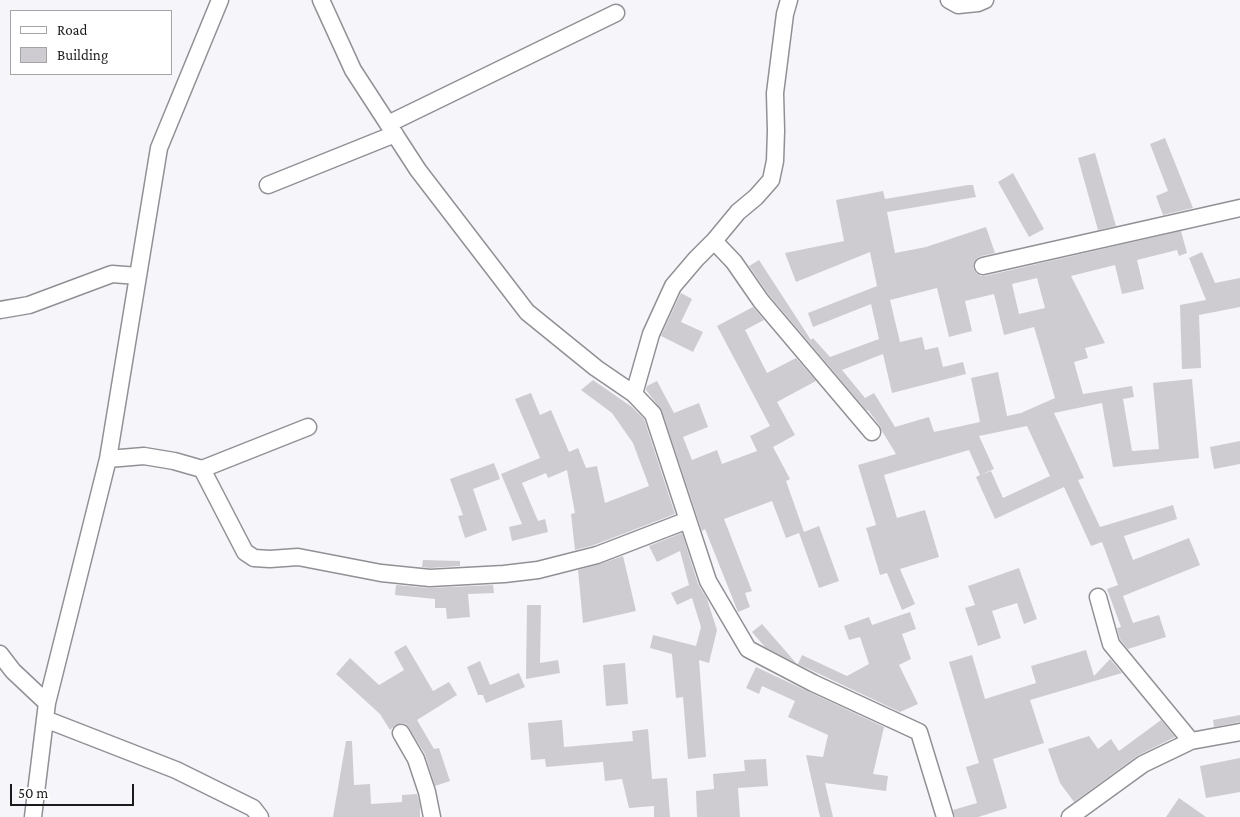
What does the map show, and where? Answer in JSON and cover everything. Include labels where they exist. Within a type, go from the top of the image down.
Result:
[{"type":"street","points":[[33,817],[46,711],[108,459],[159,148],[220,0]]},
{"type":"street","points":[[321,0],[353,70],[418,170],[527,312],[596,368],[634,394],[653,414],[708,581],[748,649],[812,683],[919,732],[945,817]]},
{"type":"street","points":[[634,394],[651,334],[674,286],[696,258],[714,241],[738,212],[756,197],[771,180],[775,161],[775,93],[785,14],[789,0]]},
{"type":"street","points":[[949,0],[958,5],[978,3],[985,0]]},
{"type":"street","points":[[268,185],[391,129],[616,13]]},
{"type":"street","points":[[983,266],[1240,208]]},
{"type":"street","points":[[714,241],[734,262],[761,301],[872,432]]},
{"type":"street","points":[[0,310],[30,305],[112,274],[138,276]]},
{"type":"street","points":[[108,459],[144,456],[174,461],[202,469],[308,427]]},
{"type":"street","points":[[202,469],[245,552],[254,558],[298,557],[381,573],[430,578],[538,570],[598,555],[688,520]]},
{"type":"street","points":[[1098,597],[1111,644],[1191,741]]},
{"type":"street","points":[[0,654],[46,711],[176,770],[253,808],[260,817]]},
{"type":"street","points":[[1070,817],[1143,764],[1191,741],[1240,732]]},
{"type":"street","points":[[401,733],[416,759],[427,792],[432,817]]},
{"type":"building","points":[[1165,138],[1193,208],[1163,215],[1156,196],[1168,191],[1150,144]]},
{"type":"building","points":[[1095,153],[1116,226],[1098,230],[1078,158]]},
{"type":"building","points":[[1013,173],[1044,229],[1029,237],[998,182]]},
{"type":"building","points":[[973,185],[976,197],[887,212],[895,253],[926,247],[986,227],[995,253],[977,258],[973,268],[981,276],[1181,231],[1187,253],[1179,256],[1177,250],[1137,260],[1144,289],[1122,294],[1115,265],[1071,276],[1105,343],[1085,348],[1088,358],[1074,362],[1083,394],[1132,386],[1134,397],[1123,399],[1132,451],[1159,449],[1153,383],[1192,379],[1199,458],[1113,467],[1102,403],[1054,413],[1084,478],[1078,480],[1100,527],[1173,505],[1177,519],[1124,536],[1133,560],[1189,538],[1200,565],[1123,596],[1133,623],[1159,615],[1166,637],[1128,649],[1120,639],[1117,628],[1121,627],[1107,589],[1118,585],[1102,542],[1091,546],[1064,487],[995,519],[976,477],[980,475],[969,450],[884,475],[897,518],[925,510],[939,557],[900,569],[915,604],[902,610],[887,573],[880,575],[866,528],[876,525],[858,465],[896,454],[880,426],[868,410],[769,295],[749,266],[759,260],[811,340],[813,338],[830,357],[879,339],[871,304],[813,327],[808,313],[877,286],[870,252],[796,282],[785,253],[844,241],[836,200],[883,191],[885,199]],"holes":[[[1037,278],[1045,308],[1019,314],[1012,284]],[[937,288],[949,337],[972,331],[965,301],[994,294],[1004,335],[1034,327],[1055,398],[1021,413],[1007,416],[998,372],[971,378],[980,422],[934,432],[929,417],[895,427],[874,393],[865,398],[842,370],[883,354],[892,393],[966,374],[963,362],[943,367],[938,347],[925,350],[922,337],[900,342],[890,300]],[[1027,426],[1050,476],[1003,498],[991,471],[980,475],[994,469],[979,436]]]},
{"type":"building","points":[[1202,252],[1215,283],[1240,278],[1240,307],[1199,315],[1201,368],[1182,369],[1180,305],[1206,300],[1189,258]]},
{"type":"building","points":[[681,293],[692,299],[681,322],[703,332],[693,352],[661,336]]},
{"type":"building","points":[[753,307],[764,320],[745,330],[767,373],[796,358],[816,381],[777,402],[795,435],[773,447],[790,479],[786,481],[804,532],[819,526],[839,581],[819,588],[799,533],[786,538],[772,501],[724,519],[752,591],[745,593],[750,607],[738,612],[705,529],[702,531],[662,411],[646,390],[647,386],[657,381],[674,413],[699,403],[708,427],[683,437],[692,460],[717,450],[722,464],[757,451],[750,436],[770,426],[717,326]]},
{"type":"building","points":[[593,380],[632,407],[644,419],[675,514],[594,545],[575,550],[571,514],[575,513],[567,470],[548,478],[546,473],[522,483],[538,521],[545,519],[548,532],[512,541],[509,527],[522,524],[501,474],[540,458],[515,399],[531,393],[540,415],[551,410],[569,452],[578,448],[586,468],[597,466],[605,503],[649,486],[633,443],[612,413],[581,390]]},
{"type":"building","points":[[1240,441],[1240,464],[1214,469],[1210,447]]},
{"type":"building","points":[[494,463],[500,479],[473,489],[487,530],[465,538],[458,516],[463,515],[450,479]]},
{"type":"building","points":[[682,533],[698,584],[707,599],[717,630],[709,663],[699,660],[706,757],[688,759],[683,697],[676,698],[672,654],[650,648],[653,635],[696,646],[701,627],[692,598],[677,605],[671,593],[689,585],[680,551],[657,562],[649,546]]},
{"type":"building","points":[[623,556],[636,611],[583,623],[578,570]]},
{"type":"building","points":[[423,560],[460,561],[460,566],[422,567]]},
{"type":"building","points":[[1019,568],[1037,619],[1024,624],[1017,603],[992,611],[1001,638],[978,646],[965,608],[975,605],[968,586]]},
{"type":"building","points":[[396,585],[430,588],[493,585],[494,593],[468,594],[470,617],[447,619],[446,608],[435,608],[435,599],[395,595]]},
{"type":"building","points":[[527,605],[541,605],[540,663],[558,660],[560,673],[526,679]]},
{"type":"building","points":[[910,612],[916,629],[902,634],[911,659],[899,665],[918,704],[900,712],[798,664],[802,655],[847,676],[869,664],[860,637],[849,640],[844,626],[869,617],[872,625]]},
{"type":"building","points":[[762,624],[796,663],[765,647],[752,632]]},
{"type":"building","points":[[406,645],[433,691],[449,682],[457,695],[417,720],[434,749],[439,748],[450,781],[435,786],[425,754],[406,724],[401,723],[390,730],[380,714],[336,674],[350,658],[379,685],[404,670],[394,652]]},
{"type":"building","points":[[1086,650],[1094,676],[1110,659],[1122,673],[1030,700],[1044,743],[993,759],[1007,808],[978,817],[955,817],[953,810],[977,803],[966,767],[979,763],[949,662],[972,655],[985,699],[1036,683],[1031,666]]},
{"type":"building","points":[[480,661],[490,685],[519,673],[525,687],[486,703],[483,695],[478,695],[467,667]]},
{"type":"building","points":[[625,663],[628,704],[606,706],[603,665]]},
{"type":"building","points":[[756,667],[884,727],[873,774],[888,776],[886,791],[825,783],[833,817],[820,817],[806,755],[823,757],[828,735],[788,717],[795,701],[762,686],[759,694],[746,688]]},
{"type":"building","points":[[1240,715],[1240,722],[1214,727],[1213,720]]},
{"type":"building","points":[[562,720],[564,747],[633,741],[632,731],[648,729],[652,779],[667,778],[670,817],[654,817],[654,806],[629,808],[622,779],[605,781],[603,762],[546,767],[545,759],[531,760],[528,723]]},
{"type":"building","points":[[1161,720],[1175,737],[1137,756],[1074,802],[1060,783],[1048,749],[1089,736],[1098,749],[1111,739],[1119,751]]},
{"type":"building","points":[[346,741],[352,741],[354,785],[370,784],[371,804],[402,802],[402,795],[417,794],[420,817],[333,817]]},
{"type":"building","points":[[1240,758],[1240,792],[1206,798],[1200,766]]},
{"type":"building","points":[[766,759],[768,786],[738,788],[740,817],[697,817],[696,791],[714,789],[713,774],[745,771],[744,760]]},
{"type":"building","points":[[1179,798],[1206,817],[1166,817]]}]
